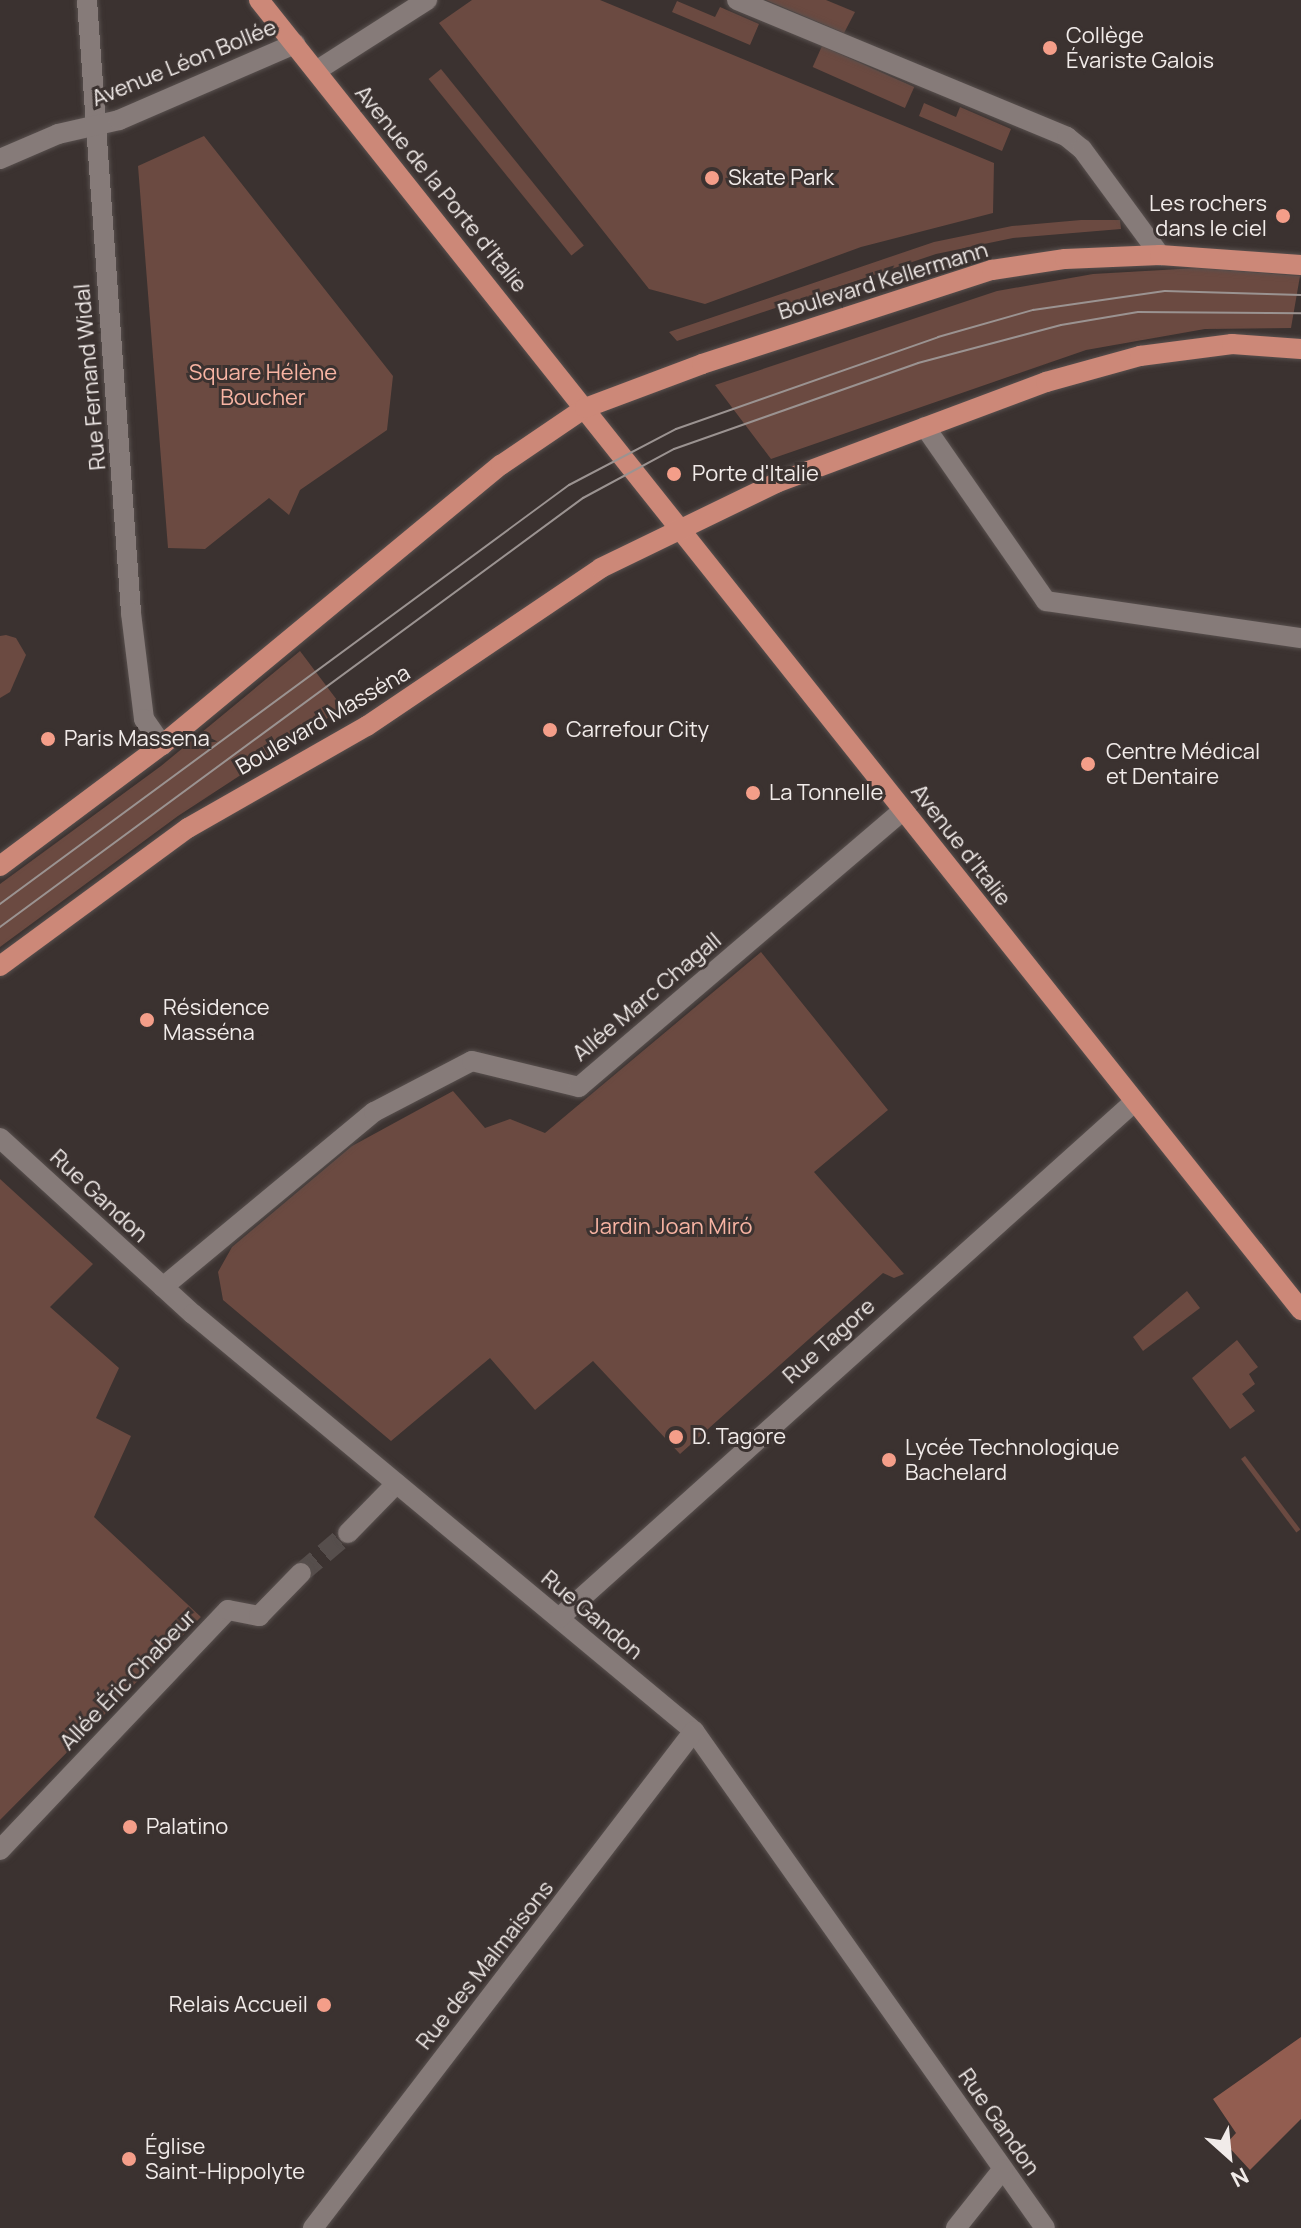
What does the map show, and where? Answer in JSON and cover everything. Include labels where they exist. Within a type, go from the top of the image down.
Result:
[{"type":"main road","name":"Avenue de la Porte d'Italie","points":[[259,0],[585,408]]},
{"type":"main road","name":"Boulevard Kellermann","points":[[585,408],[731,354],[992,270],[1065,259],[1160,255],[1301,265]]},
{"type":"main road","points":[[679,529],[776,483],[1046,382],[1140,356],[1232,344],[1301,349]]},
{"type":"main road","name":"Avenue d'Italie","points":[[585,408],[1301,1310]]},
{"type":"main road","points":[[0,866],[162,745],[501,465],[585,408]]},
{"type":"main road","name":"Boulevard Masséna","points":[[0,966],[188,828],[378,719],[601,568],[679,529]]},
{"type":"street","name":"Rue Fernand Widal","points":[[87,0],[131,613],[144,719],[162,745]]},
{"type":"street","points":[[316,71],[427,0]]},
{"type":"street","points":[[737,0],[1067,137],[1082,149],[1160,255]]},
{"type":"street","name":"Avenue Léon Bollée","points":[[0,159],[58,134],[139,112],[295,44]]},
{"type":"street","points":[[925,427],[1046,601],[1301,638]]},
{"type":"street","name":"Allée Marc Chagall","points":[[163,1287],[374,1112],[472,1061],[579,1087],[903,810]]},
{"type":"street","name":"Rue Tagore","points":[[559,1618],[1134,1102]]},
{"type":"street","name":"Rue Gandon","points":[[0,1138],[163,1287],[694,1731],[797,1872],[1045,2228]]},
{"type":"street","points":[[348,1533],[396,1484]]},
{"type":"street","name":"Allée Éric Chabeur","points":[[0,1850],[228,1610],[259,1616],[301,1573]]},
{"type":"street","name":"Rue des Malmaisons","points":[[313,2228],[694,1731]]},
{"type":"street","points":[[956,2228],[1003,2169]]},
{"type":"green space","points":[[472,0],[600,0],[994,163],[993,213],[861,247],[705,304],[649,289],[439,23]]},
{"type":"green space","points":[[766,0],[826,0],[855,12],[844,33]]},
{"type":"green space","points":[[677,1],[715,17],[720,7],[759,24],[750,45],[672,12]]},
{"type":"green space","points":[[822,46],[914,87],[905,108],[813,67]]},
{"type":"green space","points":[[441,69],[584,245],[571,255],[429,79]]},
{"type":"green space","points":[[924,103],[956,117],[960,107],[1011,129],[1002,151],[919,116]]},
{"type":"green space","name":"Square Hélène Boucher","points":[[204,136],[393,376],[387,430],[300,490],[289,515],[269,498],[205,549],[168,548],[138,166]]},
{"type":"green space","points":[[1120,220],[1121,229],[1013,238],[936,254],[677,341],[669,332],[934,242],[1012,226]]},
{"type":"green space","points":[[1197,268],[1300,276],[1291,328],[1205,329],[1086,350],[771,459],[715,385],[997,291],[1093,274]]},
{"type":"green space","points":[[0,636],[16,638],[26,655],[10,692],[0,698]]},
{"type":"green space","points":[[300,651],[343,708],[178,816],[0,947],[0,884],[161,766]]},
{"type":"green space","name":"Jardin Joan Miró","points":[[761,952],[888,1110],[814,1172],[904,1274],[894,1278],[883,1273],[680,1454],[593,1361],[535,1410],[490,1358],[391,1441],[223,1300],[218,1272],[232,1247],[352,1146],[453,1091],[485,1128],[510,1119],[545,1133]]},
{"type":"green space","points":[[0,1179],[93,1264],[50,1307],[119,1368],[96,1418],[131,1436],[94,1517],[201,1617],[0,1820]]},
{"type":"green space","points":[[1187,1291],[1200,1308],[1143,1351],[1133,1337]]},
{"type":"green space","points":[[1237,1340],[1258,1367],[1249,1374],[1255,1384],[1242,1394],[1255,1411],[1230,1429],[1192,1378]]},
{"type":"green space","points":[[1245,1456],[1300,1529],[1296,1532],[1241,1459]]},
{"type":"shaded area","points":[[1301,2037],[1301,2119],[1250,2170],[1226,2144],[1236,2133],[1213,2099]]},
{"type":"tunnel","points":[[301,1573],[348,1533]]},
{"type":"tram line","points":[[0,904],[569,485],[676,429],[938,337],[1033,310],[1165,291],[1301,295]]},
{"type":"tram line","points":[[0,927],[583,498],[674,449],[918,363],[1061,325],[1138,312],[1301,313]]},
{"type":"place","name":"Collège Évariste Galois","points":[[1050,48]]},
{"type":"place","name":"Skate Park","points":[[712,178]]},
{"type":"place","name":"Les rochers dans le ciel","points":[[1283,216]]},
{"type":"place","name":"Porte d'Italie","points":[[674,474]]},
{"type":"place","name":"Carrefour City","points":[[550,730]]},
{"type":"place","name":"Paris Massena","points":[[48,739]]},
{"type":"place","name":"Centre Médical et Dentaire","points":[[1088,764]]},
{"type":"place","name":"La Tonnelle","points":[[753,793]]},
{"type":"place","name":"Résidence Masséna","points":[[147,1020]]},
{"type":"place","name":"D. Tagore","points":[[676,1437]]},
{"type":"place","name":"Lycée Technologique Bachelard","points":[[889,1460]]},
{"type":"place","name":"Palatino","points":[[130,1827]]},
{"type":"place","name":"Relais Accueil","points":[[324,2005]]},
{"type":"place","name":"Église Saint-Hippolyte","points":[[129,2159]]}]
